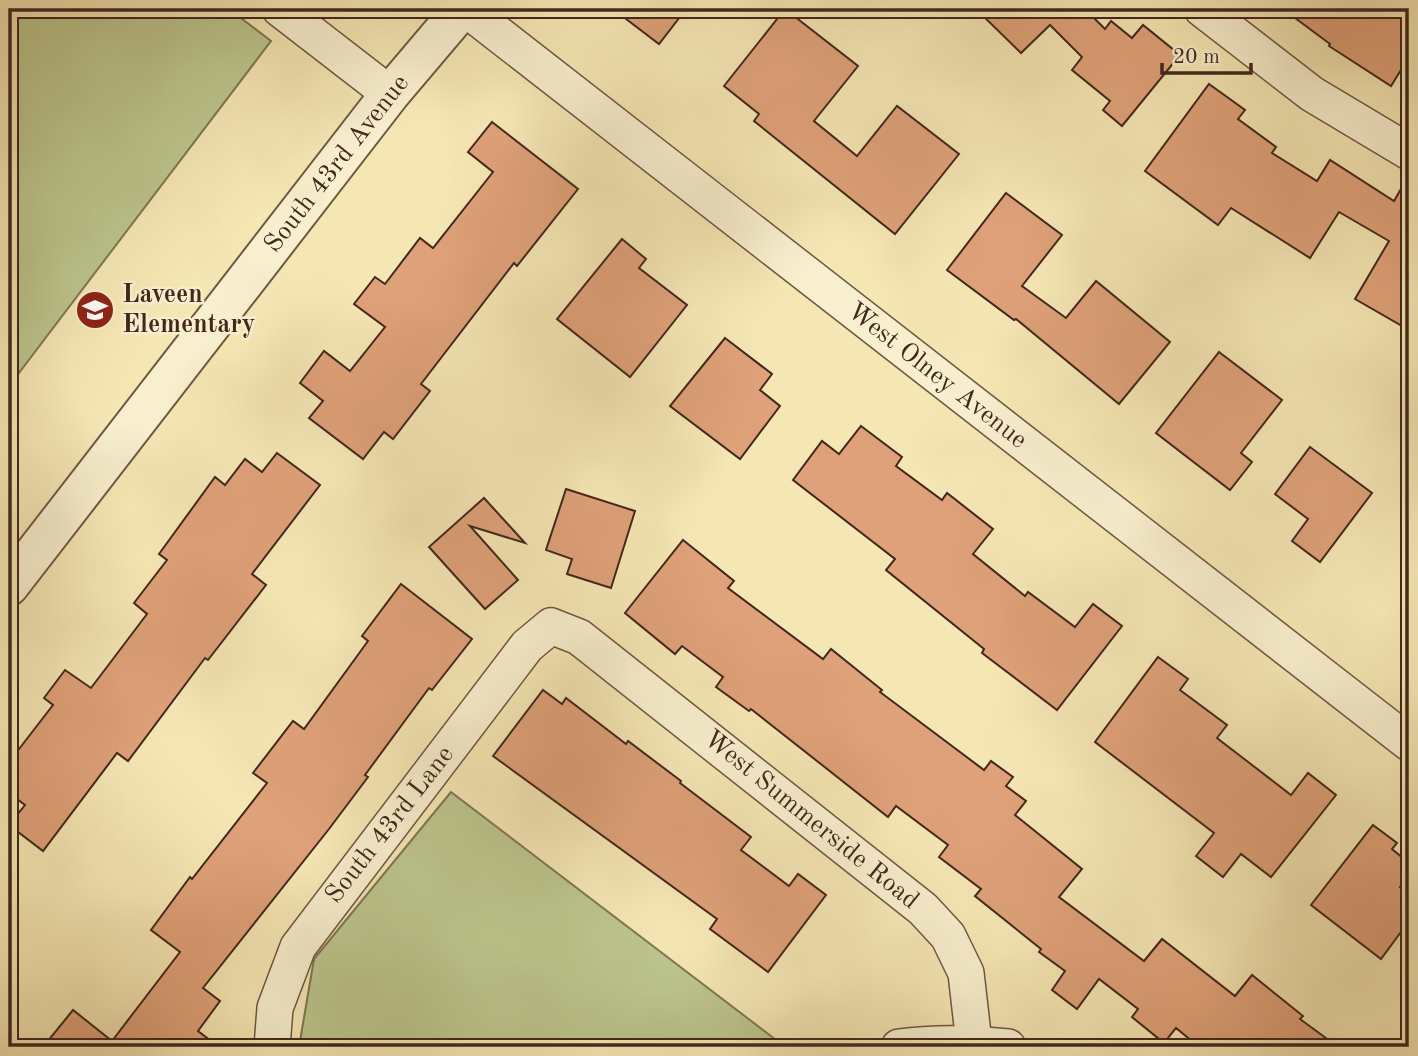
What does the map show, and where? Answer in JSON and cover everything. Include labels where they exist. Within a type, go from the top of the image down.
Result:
[{"type":"street","points":[[280,9],[390,94]]},
{"type":"street","name":"South 43rd Avenue","points":[[9,586],[390,94],[464,9]]},
{"type":"street","name":"West Olney Avenue","points":[[464,9],[1409,743]]},
{"type":"street","points":[[1202,9],[1312,94],[1409,152]]},
{"type":"street","name":"West Summerside Road","points":[[551,626],[579,637],[923,909],[948,936],[966,973],[974,1043]]},
{"type":"street","name":"South 43rd Lane","points":[[272,1047],[275,1008],[298,947],[527,646],[551,626]]},
{"type":"street","points":[[899,1047],[974,1043],[1008,1047]]},
{"type":"green space","points":[[9,9],[229,9],[271,41],[9,386]]},
{"type":"green space","points":[[451,792],[784,1046],[299,1047],[314,959]]},
{"type":"building","points":[[613,9],[686,9],[659,44]]},
{"type":"building","points":[[785,9],[858,66],[814,121],[857,156],[897,106],[959,154],[895,234],[754,121],[759,114],[724,86]]},
{"type":"building","points":[[976,9],[1085,9],[1105,29],[1111,21],[1132,38],[1143,25],[1180,55],[1122,126],[1103,110],[1110,101],[1072,70],[1082,57],[1050,25],[1021,53]]},
{"type":"building","points":[[1283,9],[1409,9],[1409,57],[1391,86],[1329,46],[1330,44]]},
{"type":"building","points":[[1209,84],[1245,110],[1238,119],[1276,147],[1272,153],[1317,181],[1330,160],[1394,201],[1409,175],[1409,330],[1355,299],[1389,241],[1339,212],[1310,258],[1231,208],[1218,225],[1145,171]]},
{"type":"building","points":[[492,122],[578,189],[517,266],[514,263],[421,384],[430,391],[393,439],[384,432],[363,459],[309,418],[323,401],[300,383],[324,351],[350,371],[385,327],[354,304],[375,277],[385,284],[420,238],[433,248],[493,172],[468,152]]},
{"type":"building","points":[[1006,193],[1062,235],[1022,286],[1066,318],[1096,281],[1170,342],[1119,404],[1016,319],[947,270]]},
{"type":"building","points":[[622,239],[646,259],[639,268],[687,305],[630,377],[557,319]]},
{"type":"building","points":[[725,338],[772,374],[760,390],[780,406],[740,459],[670,406]]},
{"type":"building","points":[[1219,352],[1282,400],[1241,453],[1252,462],[1230,490],[1156,433]]},
{"type":"building","points":[[861,426],[902,457],[896,466],[942,500],[947,493],[993,529],[973,554],[1025,596],[1028,592],[1075,627],[1093,604],[1122,626],[1057,710],[982,653],[984,649],[886,570],[895,559],[793,480],[822,441],[839,454]]},
{"type":"building","points":[[1310,447],[1372,493],[1320,562],[1292,541],[1308,519],[1275,494]]},
{"type":"building","points":[[277,453],[320,485],[252,574],[266,585],[208,660],[205,658],[128,761],[117,753],[43,851],[9,825],[25,805],[9,793],[9,762],[53,705],[44,698],[65,670],[91,688],[147,614],[134,603],[167,560],[159,554],[215,477],[225,485],[245,459],[262,472]]},
{"type":"building","points":[[566,489],[635,511],[611,588],[567,574],[572,559],[546,550]]},
{"type":"building","points":[[484,498],[525,543],[470,526],[518,580],[485,609],[429,547]]},
{"type":"building","points":[[683,540],[734,581],[728,588],[823,659],[831,649],[882,690],[880,692],[984,770],[991,761],[1013,777],[1006,786],[1026,801],[1015,815],[1082,869],[1059,897],[1144,961],[1162,939],[1235,996],[1252,975],[1303,1016],[1300,1019],[1338,1047],[1199,1047],[1176,1028],[1164,1043],[1132,1017],[1138,1009],[1099,979],[1077,1009],[1052,990],[1065,971],[975,896],[981,889],[939,857],[948,845],[896,806],[888,817],[751,709],[749,711],[716,687],[723,677],[682,646],[675,654],[625,613]]},
{"type":"building","points":[[401,584],[472,639],[432,690],[429,688],[329,829],[203,988],[220,1001],[198,1031],[219,1047],[43,1047],[73,1010],[112,1041],[180,952],[151,930],[190,877],[192,879],[267,783],[253,773],[293,721],[304,729],[368,641],[362,636]]},
{"type":"building","points":[[1158,657],[1188,679],[1180,690],[1227,725],[1217,738],[1291,795],[1308,773],[1336,795],[1271,877],[1241,854],[1223,877],[1196,856],[1214,833],[1095,742]]},
{"type":"building","points":[[543,690],[562,704],[566,698],[626,744],[628,741],[681,781],[680,783],[751,837],[741,850],[789,886],[798,874],[826,895],[768,972],[710,929],[717,919],[493,756]]},
{"type":"building","points":[[1373,825],[1397,843],[1392,849],[1409,863],[1409,875],[1400,887],[1409,894],[1409,921],[1381,959],[1311,905]]},
{"type":"place","name":"Laveen Elementary","points":[[95,310]]}]
